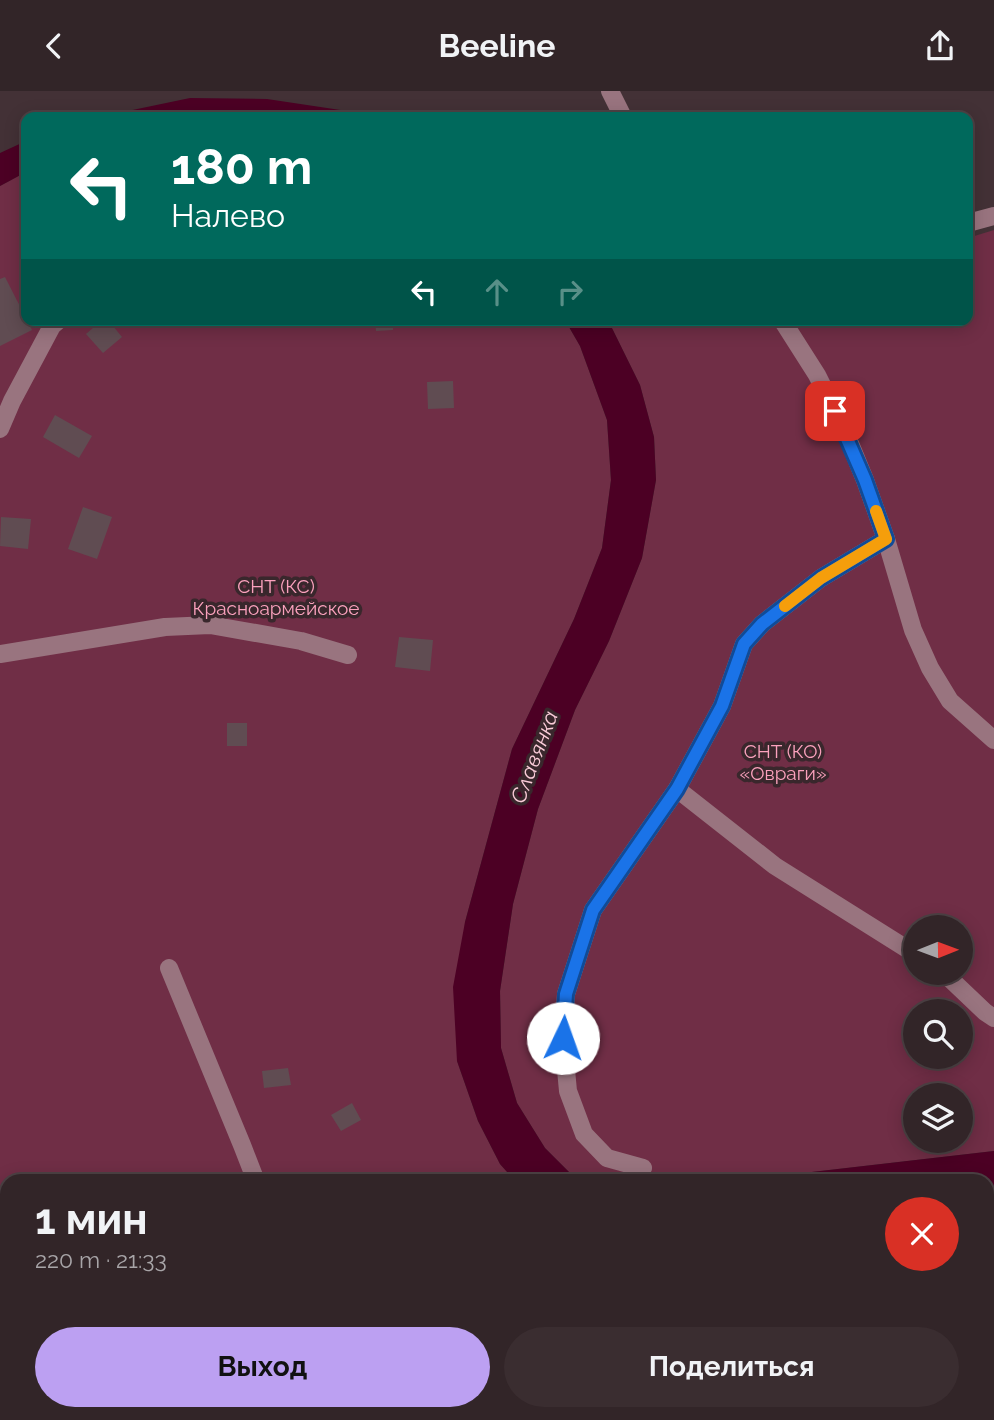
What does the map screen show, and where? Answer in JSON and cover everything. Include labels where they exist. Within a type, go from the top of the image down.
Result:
[{"type":"street","points":[[610,91],[620,112]]},
{"type":"street","points":[[973,222],[994,216]]},
{"type":"street","points":[[0,429],[52,326]]},
{"type":"street","points":[[786,326],[817,375],[844,429],[886,539],[913,630],[930,668],[950,701],[994,740]]},
{"type":"street","points":[[643,1168],[607,1158],[584,1135],[568,1091],[563,1038],[566,994],[593,910],[677,789],[722,706],[744,644],[762,624],[821,578],[886,539]]},
{"type":"street","points":[[0,654],[165,627],[210,625],[300,641],[348,655]]},
{"type":"street","points":[[677,789],[775,866],[903,946]]},
{"type":"street","points":[[169,968],[253,1174]]},
{"type":"street","points":[[957,985],[994,1018]]},
{"type":"green space","name":"СНТ (КС) Красноармейское","points":[[21,175],[21,326],[568,326],[580,346],[607,420],[611,480],[602,548],[574,619],[512,749],[465,922],[457,1061],[478,1121],[500,1164],[509,1174],[0,1174],[0,186]]},
{"type":"green space","name":"СНТ (КО) «Овраги»","points":[[994,230],[994,1151],[794,1174],[571,1174],[545,1148],[517,1103],[501,1048],[500,991],[513,904],[538,809],[575,710],[609,641],[642,558],[656,480],[654,437],[640,385],[611,326],[973,326],[973,236]]},
{"type":"water","points":[[190,98],[267,99],[354,112],[123,112]]},
{"type":"water","points":[[21,143],[21,175],[0,186],[0,153]]},
{"type":"water","name":"Славянка","points":[[568,326],[611,326],[640,385],[654,437],[656,480],[642,558],[609,641],[575,710],[538,809],[513,904],[500,991],[501,1048],[517,1103],[545,1148],[571,1174],[509,1174],[500,1164],[478,1121],[457,1061],[453,987],[465,922],[512,749],[574,619],[602,548],[611,480],[607,420],[580,346]]},
{"type":"water","points":[[994,1151],[994,1174],[794,1174]]},
{"type":"building","points":[[5,277],[21,308],[21,326],[30,326],[32,330],[0,346],[0,279]]},
{"type":"building","points":[[95,326],[113,326],[122,337],[103,353],[86,334]]},
{"type":"building","points":[[376,326],[393,326],[393,330],[376,331]]},
{"type":"building","points":[[453,381],[454,408],[428,409],[427,382]]},
{"type":"building","points":[[55,415],[92,436],[79,458],[43,437]]},
{"type":"building","points":[[83,507],[112,517],[97,559],[68,549]]},
{"type":"building","points":[[1,517],[31,519],[28,549],[0,546]]},
{"type":"building","points":[[399,637],[433,640],[430,671],[395,667]]},
{"type":"building","points":[[227,723],[247,723],[247,746],[227,746]]},
{"type":"building","points":[[288,1068],[291,1085],[264,1088],[262,1071]]},
{"type":"building","points":[[352,1103],[361,1120],[341,1131],[331,1115]]},
{"type":"slow traffic","points":[[785,606],[821,578],[886,539],[876,511]]},
{"type":"route","points":[[563,1038],[566,994],[593,910],[677,789],[722,706],[744,644],[762,624],[821,578],[886,539],[865,480],[835,411]]}]
